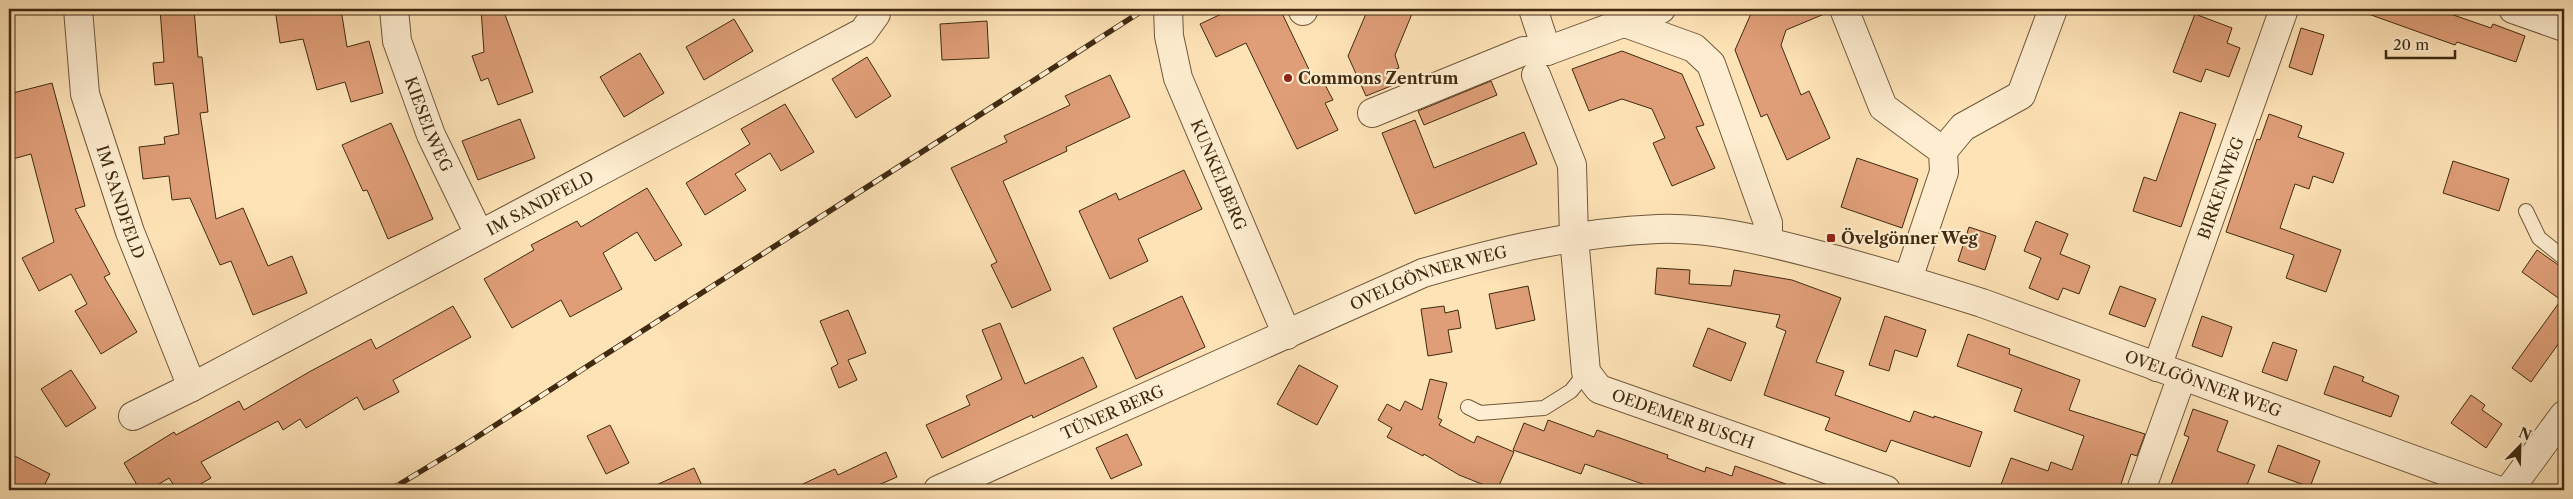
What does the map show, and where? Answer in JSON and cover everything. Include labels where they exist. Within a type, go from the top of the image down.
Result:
[{"type":"street","name":"IM SANDFELD","points":[[78,9],[85,94],[130,232],[192,387]]},
{"type":"street","name":"KIESELWEG","points":[[394,9],[397,42],[431,135],[479,234]]},
{"type":"street","name":"IM SANDFELD","points":[[133,416],[192,387],[863,32],[876,14],[876,9]]},
{"type":"street","name":"KUNKELBERG","points":[[1168,9],[1169,36],[1178,78],[1287,335]]},
{"type":"street","points":[[1533,9],[1541,63],[1572,165],[1574,237],[1586,372]]},
{"type":"street","points":[[1541,63],[1625,22],[1661,9]]},
{"type":"street","points":[[1844,9],[1884,107],[1943,150]]},
{"type":"street","points":[[1908,279],[1944,172],[1943,150],[1963,127],[2021,95],[2053,9]]},
{"type":"street","name":"BIRKENWEG","points":[[2169,371],[2284,9]]},
{"type":"street","points":[[2513,9],[2564,27]]},
{"type":"street","points":[[1625,22],[1694,48],[1711,64],[1768,223],[1768,242]]},
{"type":"street","points":[[1372,113],[1524,51],[1541,63]]},
{"type":"street","name":"OVELGÖNNER WEG","points":[[1287,335],[1423,273],[1490,254],[1574,237],[1658,229],[1714,232],[1768,242],[1908,279],[1982,303],[2497,490]]},
{"type":"street","name":"TÜNER BERG","points":[[938,490],[1287,335]]},
{"type":"street","points":[[2141,490],[2169,371]]},
{"type":"street","name":"OEDEMER BUSCH","points":[[1586,372],[1599,389],[1886,490]]},
{"type":"street","points":[[2509,490],[2564,415]]},
{"type":"lane","points":[[2526,211],[2539,238],[2564,258]]},
{"type":"lane","points":[[1468,407],[1480,413],[1544,408],[1571,391],[1586,372]]},
{"type":"building","points":[[160,9],[194,9],[198,57],[202,57],[208,112],[200,113],[216,219],[243,208],[268,266],[292,256],[307,293],[253,315],[231,261],[220,265],[190,198],[172,200],[169,176],[143,179],[139,147],[165,144],[164,137],[179,134],[173,83],[155,85],[153,63],[164,62]]},
{"type":"building","points":[[275,9],[341,9],[347,47],[369,41],[383,93],[351,102],[345,82],[317,90],[303,39],[280,43]]},
{"type":"building","points":[[481,9],[503,9],[533,92],[498,105],[488,78],[481,81],[472,56],[484,52]]},
{"type":"building","name":"Commons Zentrum","points":[[1232,9],[1280,9],[1314,80],[1321,77],[1333,100],[1325,103],[1338,130],[1297,149],[1246,43],[1216,57],[1200,24]]},
{"type":"building","points":[[1368,9],[1414,9],[1395,55],[1399,68],[1392,70],[1396,84],[1366,96],[1348,56]]},
{"type":"building","points":[[1753,9],[1829,9],[1829,12],[1786,30],[1781,45],[1801,95],[1809,91],[1830,138],[1787,160],[1767,114],[1761,117],[1735,50]]},
{"type":"building","points":[[2361,9],[2436,9],[2491,28],[2493,24],[2525,36],[2516,62],[2457,42],[2455,45],[2360,11]]},
{"type":"building","points":[[2195,14],[2232,28],[2227,43],[2240,48],[2229,77],[2206,69],[2201,82],[2173,72]]},
{"type":"building","points":[[734,19],[753,51],[704,80],[686,47]]},
{"type":"building","points":[[987,21],[989,58],[942,60],[940,24]]},
{"type":"building","points":[[2301,28],[2324,35],[2312,75],[2289,67]]},
{"type":"building","points":[[1622,51],[1682,74],[1704,125],[1696,127],[1715,168],[1672,186],[1653,143],[1665,138],[1652,109],[1622,99],[1589,111],[1572,69]]},
{"type":"building","points":[[640,53],[664,93],[624,117],[600,77]]},
{"type":"building","points":[[867,57],[891,96],[856,118],[832,79]]},
{"type":"building","points":[[1110,75],[1130,117],[1066,147],[1067,151],[1003,181],[1051,290],[1012,308],[991,265],[997,262],[951,168],[1007,142],[1004,136],[1070,105],[1065,96]]},
{"type":"building","points":[[1491,81],[1497,95],[1424,125],[1418,111]]},
{"type":"building","points":[[52,83],[85,206],[75,209],[110,274],[104,277],[137,332],[101,354],[75,311],[87,304],[71,274],[39,291],[22,258],[54,242],[31,154],[9,160],[9,111],[13,109],[9,94]]},
{"type":"building","points":[[785,104],[814,152],[781,171],[770,153],[735,174],[746,190],[705,215],[686,183],[750,144],[741,129]]},
{"type":"building","points":[[2180,112],[2216,124],[2181,227],[2133,211],[2144,177],[2156,181]]},
{"type":"building","points":[[2269,114],[2302,126],[2298,137],[2344,153],[2333,183],[2313,176],[2309,189],[2295,184],[2280,228],[2341,250],[2326,292],[2286,278],[2294,255],[2226,232],[2257,139],[2260,140]]},
{"type":"building","points":[[520,119],[535,158],[478,180],[462,141]]},
{"type":"building","points":[[1415,120],[1434,168],[1524,132],[1537,164],[1415,214],[1382,133]]},
{"type":"building","points":[[391,123],[433,219],[388,239],[367,190],[363,191],[342,145]]},
{"type":"building","points":[[1857,158],[1918,179],[1902,228],[1841,207]]},
{"type":"building","points":[[2453,161],[2509,179],[2499,211],[2443,193]]},
{"type":"building","points":[[1184,170],[1202,209],[1138,239],[1148,261],[1110,279],[1079,211],[1116,193],[1119,200]]},
{"type":"building","points":[[647,188],[682,245],[655,261],[637,232],[603,253],[622,289],[570,317],[561,300],[512,328],[484,279],[534,250],[531,245],[577,221],[581,227]]},
{"type":"building","points":[[2036,221],[2068,234],[2060,254],[2090,266],[2079,294],[2063,288],[2058,300],[2029,288],[2041,258],[2024,251]]},
{"type":"building","points":[[1969,227],[1996,236],[1985,270],[1958,261]]},
{"type":"building","points":[[2537,250],[2564,269],[2564,336],[2531,382],[2512,368],[2561,300],[2522,272]]},
{"type":"building","points":[[1657,268],[1690,270],[1689,284],[1731,286],[1734,270],[1792,280],[1841,298],[1816,362],[1844,371],[1835,395],[1910,422],[1914,411],[1982,432],[1970,467],[1891,440],[1886,452],[1825,430],[1830,418],[1764,395],[1786,331],[1776,327],[1780,315],[1655,294]]},
{"type":"building","points":[[1528,286],[1535,320],[1496,329],[1489,294]]},
{"type":"building","points":[[2120,286],[2156,299],[2145,327],[2109,314]]},
{"type":"building","points":[[1182,296],[1205,347],[1136,379],[1113,328]]},
{"type":"building","points":[[453,306],[471,337],[393,380],[399,392],[364,410],[357,397],[306,428],[300,419],[283,430],[278,421],[201,462],[211,478],[190,490],[177,490],[169,478],[149,490],[140,490],[124,463],[174,432],[176,435],[239,401],[244,410],[371,339],[376,349]]},
{"type":"building","points":[[1444,306],[1445,313],[1458,310],[1461,328],[1448,330],[1452,352],[1428,356],[1421,309]]},
{"type":"building","points":[[848,310],[866,353],[848,360],[857,380],[839,388],[831,368],[838,364],[820,321]]},
{"type":"building","points":[[1885,316],[1926,330],[1917,357],[1895,350],[1889,371],[1869,365]]},
{"type":"building","points":[[2202,316],[2232,327],[2222,357],[2192,346]]},
{"type":"building","points":[[1000,323],[1025,384],[1083,357],[1097,387],[1033,418],[1032,415],[942,458],[926,425],[970,405],[966,396],[1002,379],[982,330]]},
{"type":"building","points":[[1708,328],[1746,343],[1731,381],[1693,366]]},
{"type":"building","points":[[1968,334],[2010,349],[2009,354],[2080,380],[2069,410],[2145,434],[2137,456],[2131,454],[2119,490],[1999,490],[2011,458],[2048,471],[2051,462],[2072,470],[2084,436],[2014,411],[2022,389],[1957,366]]},
{"type":"building","points":[[2273,342],[2297,350],[2287,381],[2262,372]]},
{"type":"building","points":[[1299,365],[1338,386],[1317,425],[1277,404]]},
{"type":"building","points":[[2334,366],[2364,377],[2362,381],[2399,396],[2391,417],[2324,394]]},
{"type":"building","points":[[71,370],[96,408],[66,427],[41,389]]},
{"type":"building","points":[[1430,379],[1447,383],[1438,418],[1442,420],[1439,425],[1474,443],[1477,436],[1514,452],[1497,490],[1459,475],[1424,454],[1423,456],[1387,437],[1392,428],[1378,420],[1387,404],[1400,411],[1405,401],[1422,410]]},
{"type":"building","points":[[2471,395],[2485,405],[2482,410],[2502,424],[2486,448],[2451,423]]},
{"type":"building","points":[[2193,409],[2228,421],[2217,451],[2255,465],[2245,490],[2169,490],[2189,437],[2184,435]]},
{"type":"building","points":[[1548,420],[1594,437],[1597,430],[1668,455],[1667,458],[1705,472],[1706,467],[1732,476],[1735,466],[1797,488],[1797,490],[1660,490],[1585,464],[1581,474],[1513,450],[1524,423],[1544,431]]},
{"type":"building","points":[[610,425],[629,463],[606,474],[587,436]]},
{"type":"building","points":[[1127,434],[1142,465],[1111,479],[1096,448]]},
{"type":"building","points":[[2278,445],[2320,461],[2310,487],[2268,472]]},
{"type":"building","points":[[886,452],[897,477],[867,490],[790,490],[835,469],[838,475]]},
{"type":"building","points":[[9,453],[50,474],[42,490],[9,490]]},
{"type":"building","points":[[694,468],[704,490],[645,490]]},
{"type":"railway","points":[[390,490],[466,444],[1145,9]]},
{"type":"place","name":"Commons Zentrum","points":[[1288,78]]},
{"type":"place","name":"Övelgönner Weg","points":[[1831,238]]}]
